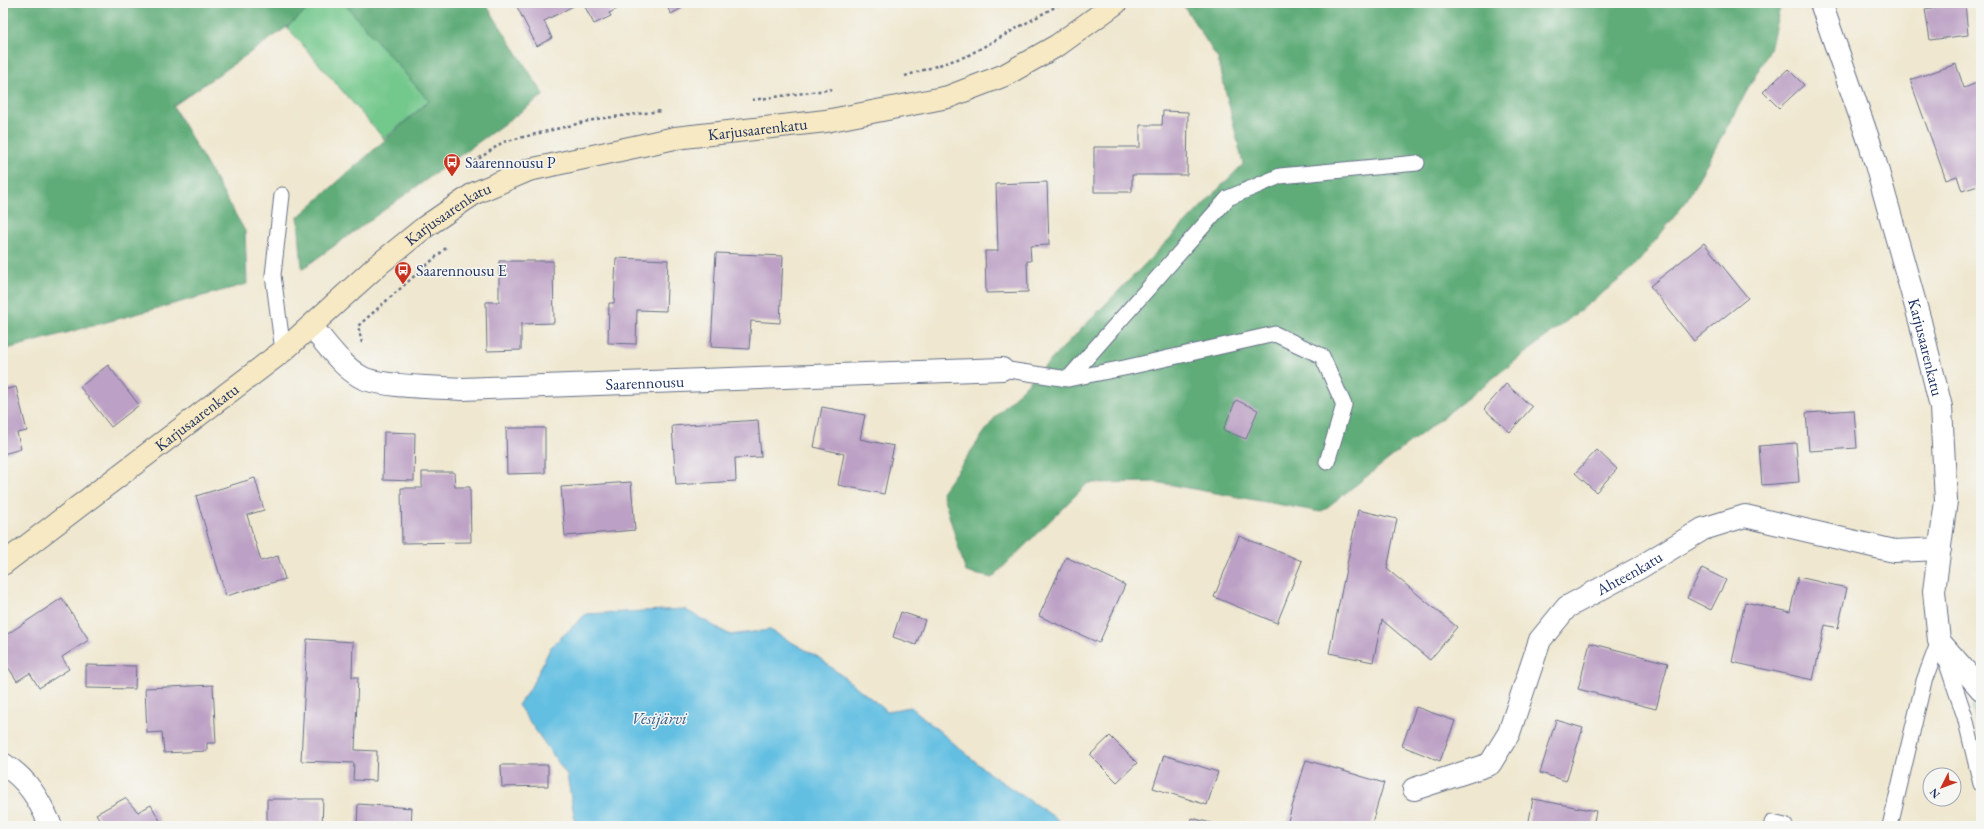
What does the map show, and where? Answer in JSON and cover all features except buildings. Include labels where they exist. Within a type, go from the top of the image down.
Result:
[{"type":"street","name":"Karjusaarenkatu","points":[[3,564],[283,351],[378,265],[425,227],[475,193],[529,170],[675,138],[826,121],[948,97],[1005,75],[1058,45],[1116,3]]},
{"type":"street","name":"Karjusaarenkatu","points":[[1820,3],[1871,147],[1920,321],[1941,408],[1946,500],[1934,591],[1939,641]]},
{"type":"street","name":"Saarennousu","points":[[311,326],[344,364],[361,377],[378,383],[462,389],[1002,369]]},
{"type":"street","name":"Ahteenkatu","points":[[1414,789],[1490,764],[1509,733],[1540,640],[1567,607],[1639,568],[1703,529],[1745,516],[1894,551],[1940,549]]},
{"type":"street","points":[[1939,641],[1981,689]]},
{"type":"street","points":[[3,764],[18,773],[39,801],[51,826]]},
{"type":"lane","points":[[1068,378],[1228,198],[1280,176],[1417,163]]},
{"type":"lane","points":[[282,195],[273,275],[283,351]]},
{"type":"lane","points":[[1002,369],[1068,378],[1124,368],[1275,334],[1322,356],[1344,405],[1327,462]]},
{"type":"lane","points":[[1939,641],[1965,717],[1981,784]]},
{"type":"lane","points":[[1890,826],[1924,681],[1939,641]]},
{"type":"path","points":[[902,77],[967,56],[1062,3]]},
{"type":"path","points":[[746,100],[840,88]]},
{"type":"path","points":[[471,164],[503,142],[597,119],[668,110]]},
{"type":"path","points":[[378,383],[364,349],[358,326],[448,247]]},
{"type":"green space","points":[[3,3],[315,3],[287,27],[173,106],[245,231],[247,284],[3,350]]},
{"type":"green space","points":[[315,3],[344,3],[429,101],[384,139],[287,27]]},
{"type":"green space","points":[[344,3],[485,3],[544,95],[302,269],[298,217],[429,101]]},
{"type":"green space","points":[[1182,3],[1781,3],[1770,49],[1685,203],[1632,270],[1321,512],[1155,482],[1088,483],[992,578],[966,572],[942,492],[996,416],[1243,164],[1218,59]]},
{"type":"green space","points":[[1971,705],[1981,710],[1981,742]]},
{"type":"water","name":"Vesijärvi","points":[[684,609],[730,635],[770,630],[818,657],[887,711],[911,707],[990,774],[1057,819],[1064,826],[576,826],[567,775],[518,705],[530,689],[551,647],[586,614]]},
{"type":"place","name":"Saarennousu P","points":[[452,177]]},
{"type":"place","name":"Saarennousu E","points":[[403,285]]}]
